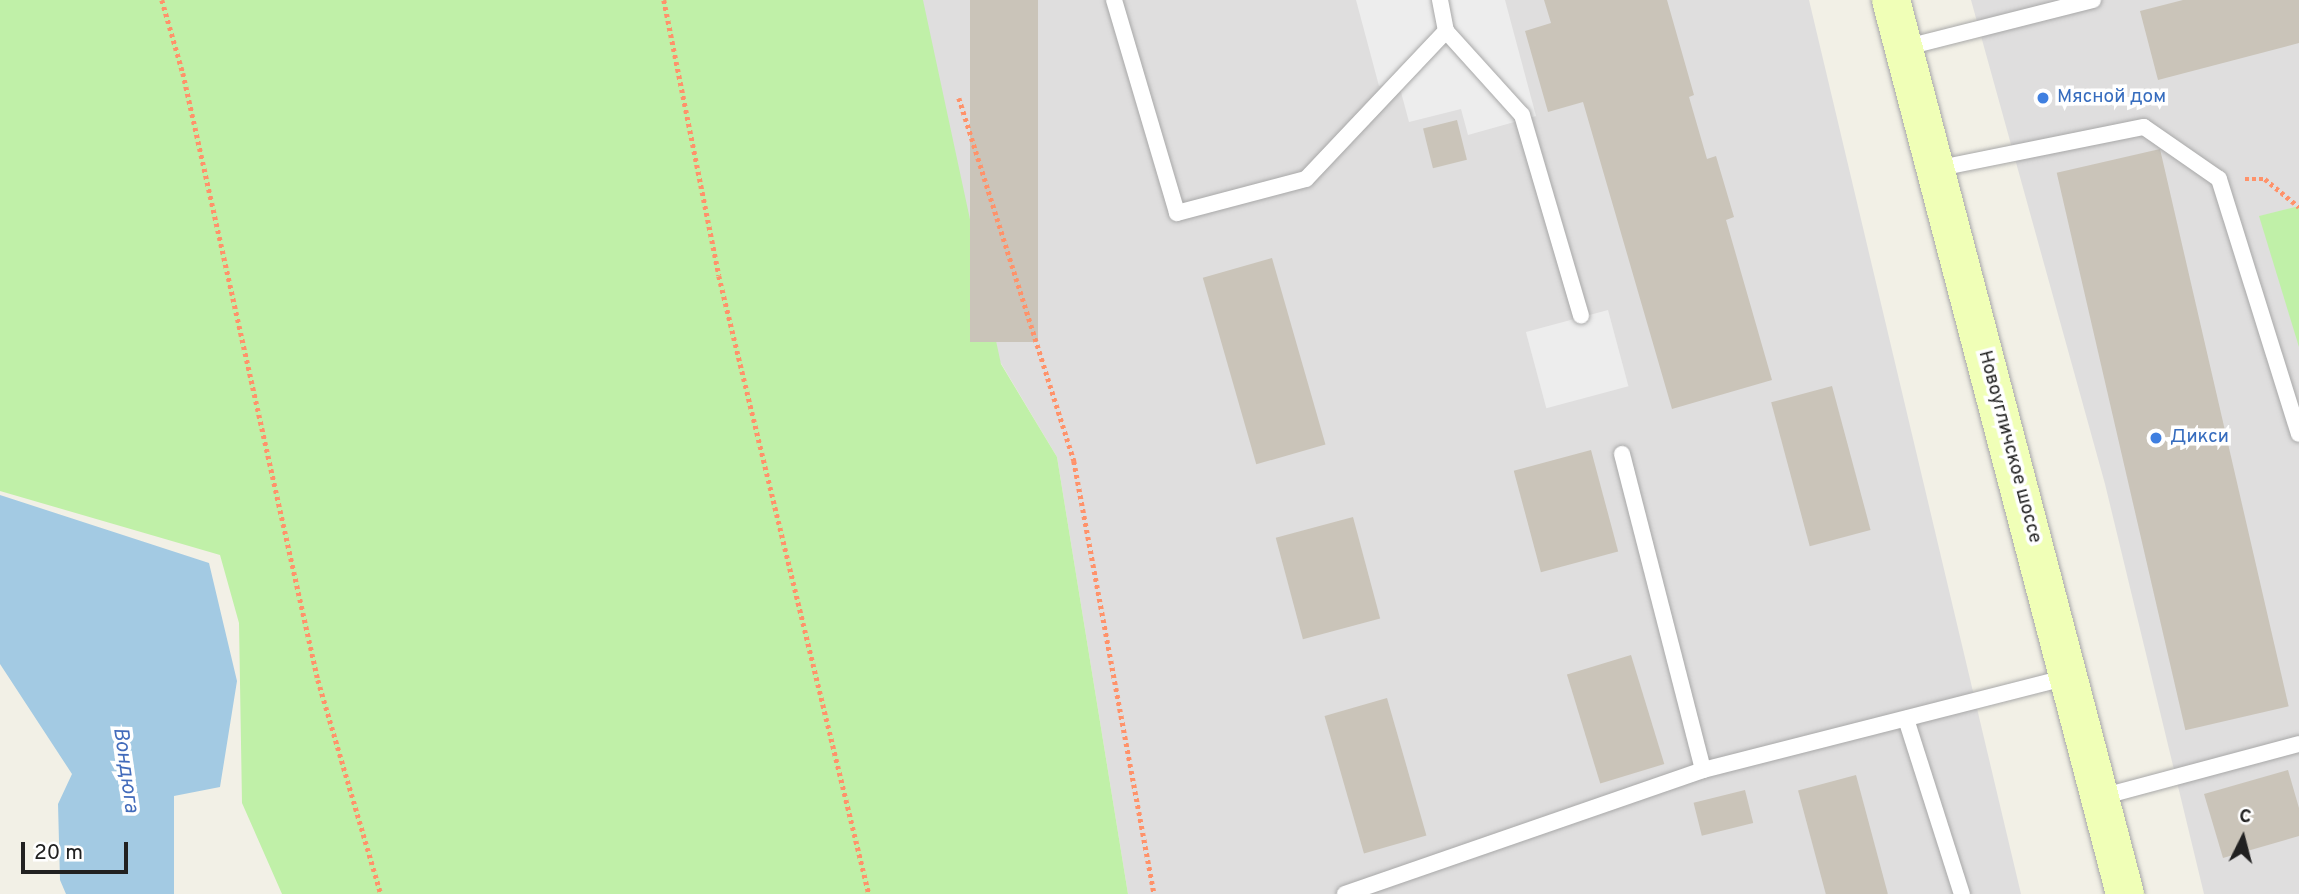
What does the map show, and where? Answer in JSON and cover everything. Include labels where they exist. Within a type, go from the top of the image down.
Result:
[{"type":"main road","name":"Новоугличское шоссе","points":[[1891,0],[2125,894]]},
{"type":"lane","points":[[1114,0],[1177,213],[1306,178],[1447,31]]},
{"type":"lane","points":[[1440,0],[1447,31],[1522,115],[1581,315]]},
{"type":"lane","points":[[1903,48],[2093,0]]},
{"type":"lane","points":[[1935,169],[2144,127],[2219,179],[2299,434]]},
{"type":"lane","points":[[1622,454],[1703,770]]},
{"type":"lane","points":[[1345,894],[1703,770],[2070,677]]},
{"type":"lane","points":[[1906,719],[1962,894]]},
{"type":"lane","points":[[2101,797],[2299,744]]},
{"type":"path","points":[[162,0],[183,73],[318,680],[381,894]]},
{"type":"path","points":[[664,0],[719,276],[869,894]]},
{"type":"path","points":[[959,98],[1074,461],[1154,894]]},
{"type":"path","points":[[2219,179],[2265,179],[2299,207]]},
{"type":"shaded area","points":[[921,0],[1809,0],[2021,894],[1128,894],[1057,457],[993,350]]},
{"type":"shaded area","points":[[1356,0],[1505,0],[1536,116],[1468,135],[1461,109],[1409,122],[1398,81],[1379,86]]},
{"type":"shaded area","points":[[1971,0],[2299,0],[2299,894],[2204,894],[2105,484]]},
{"type":"shaded area","points":[[1608,310],[1628,386],[1546,408],[1526,332]]},
{"type":"green space","points":[[0,0],[923,0],[1001,364],[1057,457],[1128,894],[282,894],[242,803],[239,623],[220,555],[0,491]]},
{"type":"green space","points":[[2299,206],[2299,347],[2259,216]]},
{"type":"water","name":"Вондюга","points":[[0,495],[209,563],[237,681],[220,787],[174,796],[174,894],[66,894],[60,880],[58,804],[72,774],[0,664]]},
{"type":"building","points":[[970,0],[1038,0],[1038,342],[970,342]]},
{"type":"building","points":[[1544,0],[1667,0],[1694,95],[1689,97],[1707,159],[1716,156],[1734,217],[1726,220],[1772,380],[1672,409],[1583,102],[1548,112],[1525,31],[1551,23]]},
{"type":"building","points":[[2183,0],[2299,0],[2299,43],[2158,80],[2140,11]]},
{"type":"building","points":[[1457,120],[1467,160],[1433,168],[1423,128]]},
{"type":"building","points":[[2160,149],[2289,706],[2185,730],[2057,173]]},
{"type":"building","points":[[1272,258],[1325,444],[1256,464],[1203,278]]},
{"type":"building","points":[[1832,386],[1871,530],[1810,546],[1771,402]]},
{"type":"building","points":[[1591,450],[1618,551],[1541,572],[1514,471]]},
{"type":"building","points":[[1353,517],[1380,618],[1303,639],[1276,538]]},
{"type":"building","points":[[1631,655],[1664,764],[1600,784],[1567,675]]},
{"type":"building","points":[[1387,698],[1426,835],[1364,853],[1325,716]]},
{"type":"building","points":[[2288,770],[2299,808],[2299,836],[2223,858],[2204,794]]},
{"type":"building","points":[[1856,775],[1888,894],[1826,894],[1798,791]]},
{"type":"building","points":[[1745,790],[1753,823],[1702,836],[1694,803]]},
{"type":"place","name":"Мясной дом","points":[[2043,98]]},
{"type":"place","name":"Дикси","points":[[2156,438]]}]
